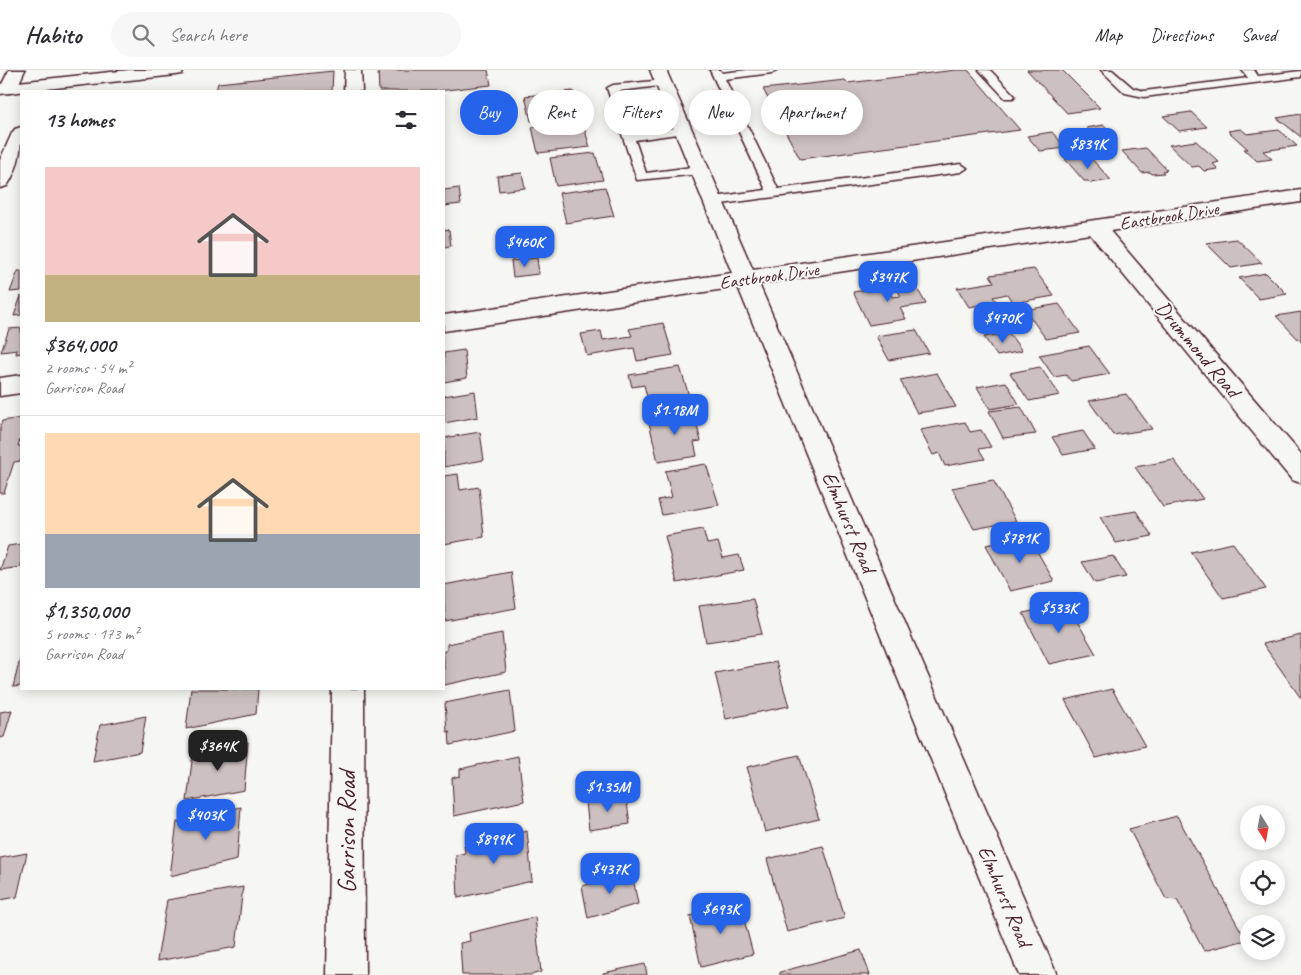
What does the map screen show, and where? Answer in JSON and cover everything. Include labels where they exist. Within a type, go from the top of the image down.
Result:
[{"type":"street","points":[[4,88],[17,70]]},
{"type":"street","points":[[4,88],[41,88],[176,70]]},
{"type":"street","points":[[353,70],[353,90]]},
{"type":"street","name":"Elmhurst Road","points":[[661,76],[1038,975]]},
{"type":"street","points":[[0,182],[20,135]]},
{"type":"street","name":"Eastbrook Drive","points":[[445,322],[747,279],[1301,196]]},
{"type":"street","name":"Drummond Road","points":[[1095,227],[1301,472]]},
{"type":"street","points":[[0,387],[20,384]]},
{"type":"street","name":"Garrison Road","points":[[346,975],[348,690]]},
{"type":"lane","points":[[772,70],[716,73],[774,193]]},
{"type":"lane","points":[[984,70],[1009,96]]},
{"type":"lane","points":[[1106,70],[1129,91],[1144,94],[1301,74]]},
{"type":"lane","points":[[1247,70],[1252,74],[1254,80]]},
{"type":"lane","points":[[661,76],[613,88],[642,177],[700,170]]},
{"type":"lane","points":[[628,137],[684,130]]},
{"type":"lane","points":[[714,201],[961,168]]},
{"type":"building","points":[[378,70],[488,70],[491,85],[445,90],[379,90]]},
{"type":"building","points":[[968,70],[1020,130],[800,159],[787,135],[863,135],[863,90],[763,89],[845,80],[848,83]]},
{"type":"building","points":[[1027,70],[1062,70],[1100,108],[1067,113]]},
{"type":"building","points":[[333,71],[332,90],[216,90],[218,83]]},
{"type":"building","points":[[525,96],[528,96],[528,108]]},
{"type":"building","points":[[1191,112],[1207,127],[1179,131],[1163,116]]},
{"type":"building","points":[[1301,114],[1301,137],[1277,118]]},
{"type":"building","points":[[1104,125],[1117,139],[1099,141],[1086,128]]},
{"type":"building","points":[[1241,129],[1247,134],[1279,130],[1297,146],[1263,151],[1272,159],[1257,161],[1244,149],[1248,149],[1228,131]]},
{"type":"building","points":[[1052,132],[1066,148],[1040,151],[1027,136]]},
{"type":"building","points":[[534,135],[586,135],[590,147],[538,153]]},
{"type":"building","points":[[1196,141],[1219,162],[1213,164],[1218,169],[1204,171],[1199,166],[1192,167],[1169,145]]},
{"type":"building","points":[[1146,148],[1167,170],[1162,171],[1164,173],[1142,173],[1122,151]]},
{"type":"building","points":[[595,153],[603,180],[556,186],[550,158]]},
{"type":"building","points":[[1089,156],[1111,180],[1090,183],[1084,181],[1065,159]]},
{"type":"building","points":[[522,173],[525,188],[499,191],[497,176]]},
{"type":"building","points":[[605,187],[614,216],[566,223],[559,193]]},
{"type":"building","points":[[459,188],[461,204],[445,206],[445,190]]},
{"type":"building","points":[[445,229],[449,230],[451,246],[445,247]]},
{"type":"building","points":[[532,233],[534,248],[507,251],[505,237]]},
{"type":"building","points":[[1237,239],[1262,263],[1231,268],[1206,243]]},
{"type":"building","points":[[537,258],[539,274],[513,277],[511,261]]},
{"type":"building","points":[[1034,269],[1054,296],[1013,303],[1007,294],[993,297],[997,302],[969,307],[957,288],[994,282],[990,275]]},
{"type":"building","points":[[18,271],[20,271],[20,291],[10,292]]},
{"type":"building","points":[[1266,273],[1287,294],[1259,299],[1239,278]]},
{"type":"building","points":[[914,283],[926,304],[900,308],[906,319],[869,325],[853,292],[887,287],[892,297],[901,296],[895,285]]},
{"type":"building","points":[[20,299],[20,315],[14,316]]},
{"type":"building","points":[[1059,304],[1080,333],[1046,339],[1025,310]]},
{"type":"building","points":[[1301,312],[1301,342],[1276,316]]},
{"type":"building","points":[[663,323],[673,355],[637,361],[634,348],[587,356],[581,334],[601,331],[603,340],[632,336],[629,329]]},
{"type":"building","points":[[20,328],[20,353],[16,354],[17,350],[1,352],[9,329]]},
{"type":"building","points":[[916,330],[929,353],[889,360],[876,336]]},
{"type":"building","points":[[1009,333],[1022,351],[997,356],[984,337]]},
{"type":"building","points":[[1089,346],[1110,374],[1071,381],[1066,375],[1054,377],[1039,355]]},
{"type":"building","points":[[464,350],[467,378],[445,382],[445,353]]},
{"type":"building","points":[[680,367],[690,399],[649,405],[644,385],[632,387],[629,375]]},
{"type":"building","points":[[1040,367],[1060,395],[1029,401],[1010,373]]},
{"type":"building","points":[[937,373],[956,407],[917,413],[900,380]]},
{"type":"building","points":[[1006,382],[1019,404],[990,409],[977,387]]},
{"type":"building","points":[[475,391],[478,417],[445,423],[445,396]]},
{"type":"building","points":[[1126,394],[1152,429],[1113,435],[1089,401]]},
{"type":"building","points":[[1021,407],[1036,434],[1003,438],[989,411]]},
{"type":"building","points":[[693,412],[701,441],[694,442],[697,456],[658,462],[648,418]]},
{"type":"building","points":[[20,418],[20,440],[18,446],[20,446],[20,461],[14,462],[4,493],[0,493],[0,427],[2,421]]},
{"type":"building","points":[[965,422],[970,432],[981,430],[991,447],[979,449],[985,459],[945,466],[939,453],[933,455],[920,430]]},
{"type":"building","points":[[1083,431],[1095,449],[1063,455],[1052,437]]},
{"type":"building","points":[[480,432],[484,460],[445,467],[445,438]]},
{"type":"building","points":[[1174,460],[1203,499],[1163,507],[1135,467]]},
{"type":"building","points":[[706,464],[719,505],[662,515],[658,500],[672,497],[665,471]]},
{"type":"building","points":[[458,474],[460,490],[479,487],[484,537],[445,544],[445,476]]},
{"type":"building","points":[[993,480],[1016,521],[974,529],[952,488]]},
{"type":"building","points":[[1136,511],[1152,536],[1116,543],[1100,517]]},
{"type":"building","points":[[703,529],[707,544],[718,542],[723,558],[739,555],[744,570],[677,583],[665,536]]},
{"type":"building","points":[[1029,537],[1054,581],[1010,591],[986,545]]},
{"type":"building","points":[[1233,543],[1266,589],[1223,598],[1191,552]]},
{"type":"building","points":[[20,544],[20,567],[0,570],[8,546]]},
{"type":"building","points":[[1113,556],[1126,577],[1095,583],[1082,562]]},
{"type":"building","points":[[511,572],[516,608],[445,621],[445,585]]},
{"type":"building","points":[[753,599],[762,634],[706,642],[699,606]]},
{"type":"building","points":[[1067,604],[1096,654],[1049,664],[1023,613]]},
{"type":"building","points":[[502,633],[506,672],[445,685],[445,651],[447,650],[447,644]]},
{"type":"building","points":[[1301,635],[1301,697],[1300,697],[1263,644]]},
{"type":"building","points":[[20,659],[20,686],[13,687]]},
{"type":"building","points":[[776,662],[789,706],[726,719],[715,673]]},
{"type":"building","points":[[1112,689],[1145,746],[1096,758],[1065,700]]},
{"type":"building","points":[[191,690],[258,690],[256,714],[186,729]]},
{"type":"building","points":[[510,690],[515,731],[450,745],[445,703]]},
{"type":"building","points":[[12,710],[4,737],[0,738],[0,712]]},
{"type":"building","points":[[146,716],[140,752],[93,761],[100,725]]},
{"type":"building","points":[[248,742],[244,790],[187,801],[193,753]]},
{"type":"building","points":[[799,755],[819,819],[765,832],[747,767]]},
{"type":"building","points":[[518,756],[524,801],[454,816],[452,778],[460,776],[460,769]]},
{"type":"building","points":[[626,795],[630,824],[589,830],[586,802]]},
{"type":"building","points":[[241,807],[237,860],[170,876],[177,822]]},
{"type":"building","points":[[1177,816],[1240,929],[1240,942],[1204,951],[1177,900],[1166,899],[1129,829]]},
{"type":"building","points":[[527,831],[532,881],[458,898],[456,855],[465,853],[464,845]]},
{"type":"building","points":[[823,846],[845,918],[787,932],[767,859]]},
{"type":"building","points":[[27,853],[17,897],[0,900],[0,858]]},
{"type":"building","points":[[632,873],[638,904],[588,918],[582,886]]},
{"type":"building","points":[[243,887],[236,947],[157,961],[167,900]]},
{"type":"building","points":[[740,904],[753,954],[701,967],[690,916]]},
{"type":"building","points":[[535,917],[541,972],[531,975],[462,975],[460,943],[470,941],[469,933]]},
{"type":"building","points":[[861,950],[870,975],[780,975],[780,972]]},
{"type":"building","points":[[645,964],[647,975],[603,975],[603,973]]}]
